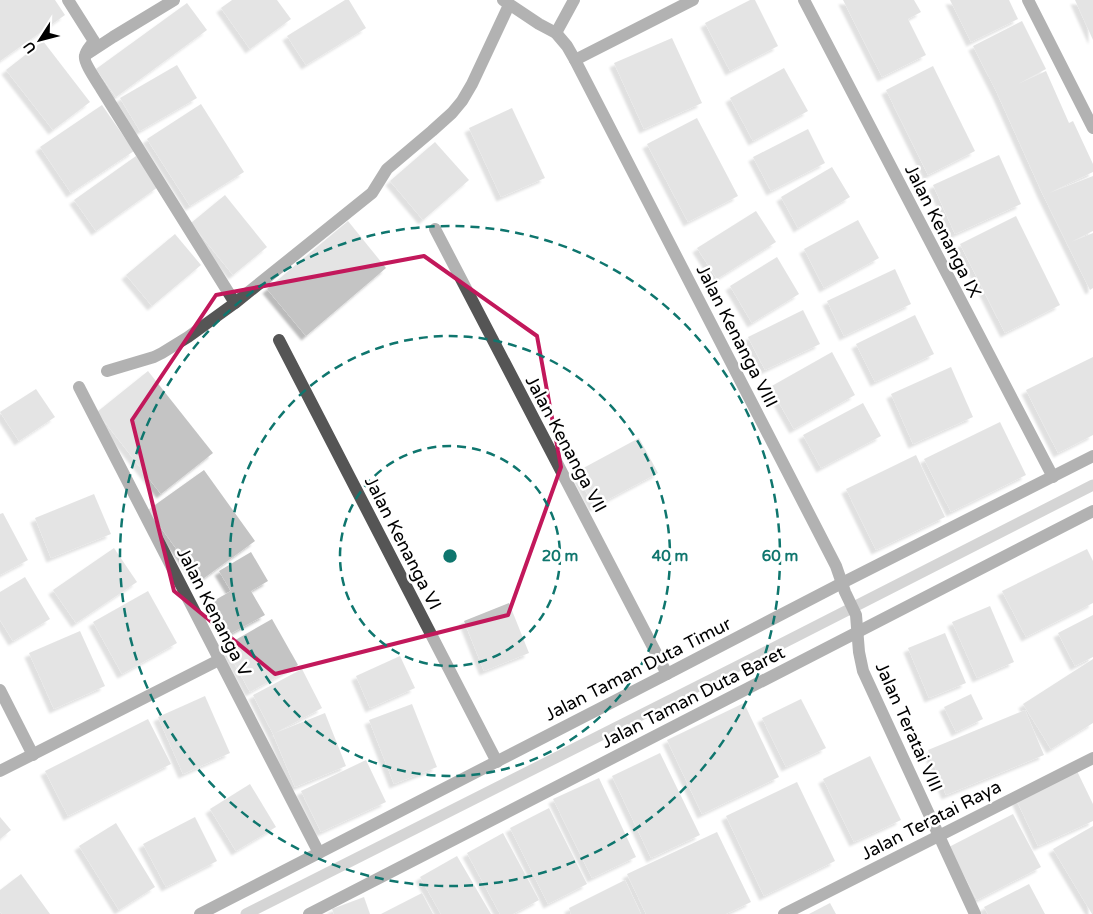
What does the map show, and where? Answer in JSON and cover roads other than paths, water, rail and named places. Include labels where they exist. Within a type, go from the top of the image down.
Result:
[{"type":"street","points":[[68,0],[93,39],[93,43],[85,56],[86,61],[102,90],[235,303]]},
{"type":"street","points":[[85,56],[174,0]]},
{"type":"street","points":[[107,371],[154,357],[188,337],[235,303],[372,194],[387,169],[452,113],[462,101],[472,84],[506,2],[556,33],[574,0]]},
{"type":"street","points":[[575,60],[693,0]]},
{"type":"street","name":"Jalan Kenanga IX","points":[[804,0],[1053,477]]},
{"type":"street","points":[[1028,0],[1093,128]]},
{"type":"street","name":"Jalan Kenanga VIII","points":[[556,33],[567,46],[575,60],[831,557],[856,616],[857,633]]},
{"type":"street","name":"Jalan Kenanga VII","points":[[435,229],[667,674]]},
{"type":"street","name":"Jalan Kenanga VI","points":[[279,340],[497,762]]},
{"type":"street","name":"Jalan Kenanga V","points":[[79,387],[319,853]]},
{"type":"street","name":"Jalan Taman Duta Timur","points":[[200,914],[667,674],[844,588],[1093,456]]},
{"type":"street","name":"Jalan Taman Duta Baret","points":[[309,914],[1093,511]]},
{"type":"street","name":"Jalan Teratai VIII","points":[[857,633],[863,671],[975,914]]},
{"type":"street","points":[[0,771],[219,660]]},
{"type":"street","points":[[0,690],[32,755]]},
{"type":"street","name":"Jalan Teratai Raya","points":[[784,914],[1093,758]]},
{"type":"waterway","points":[[246,914],[1093,485]]}]
